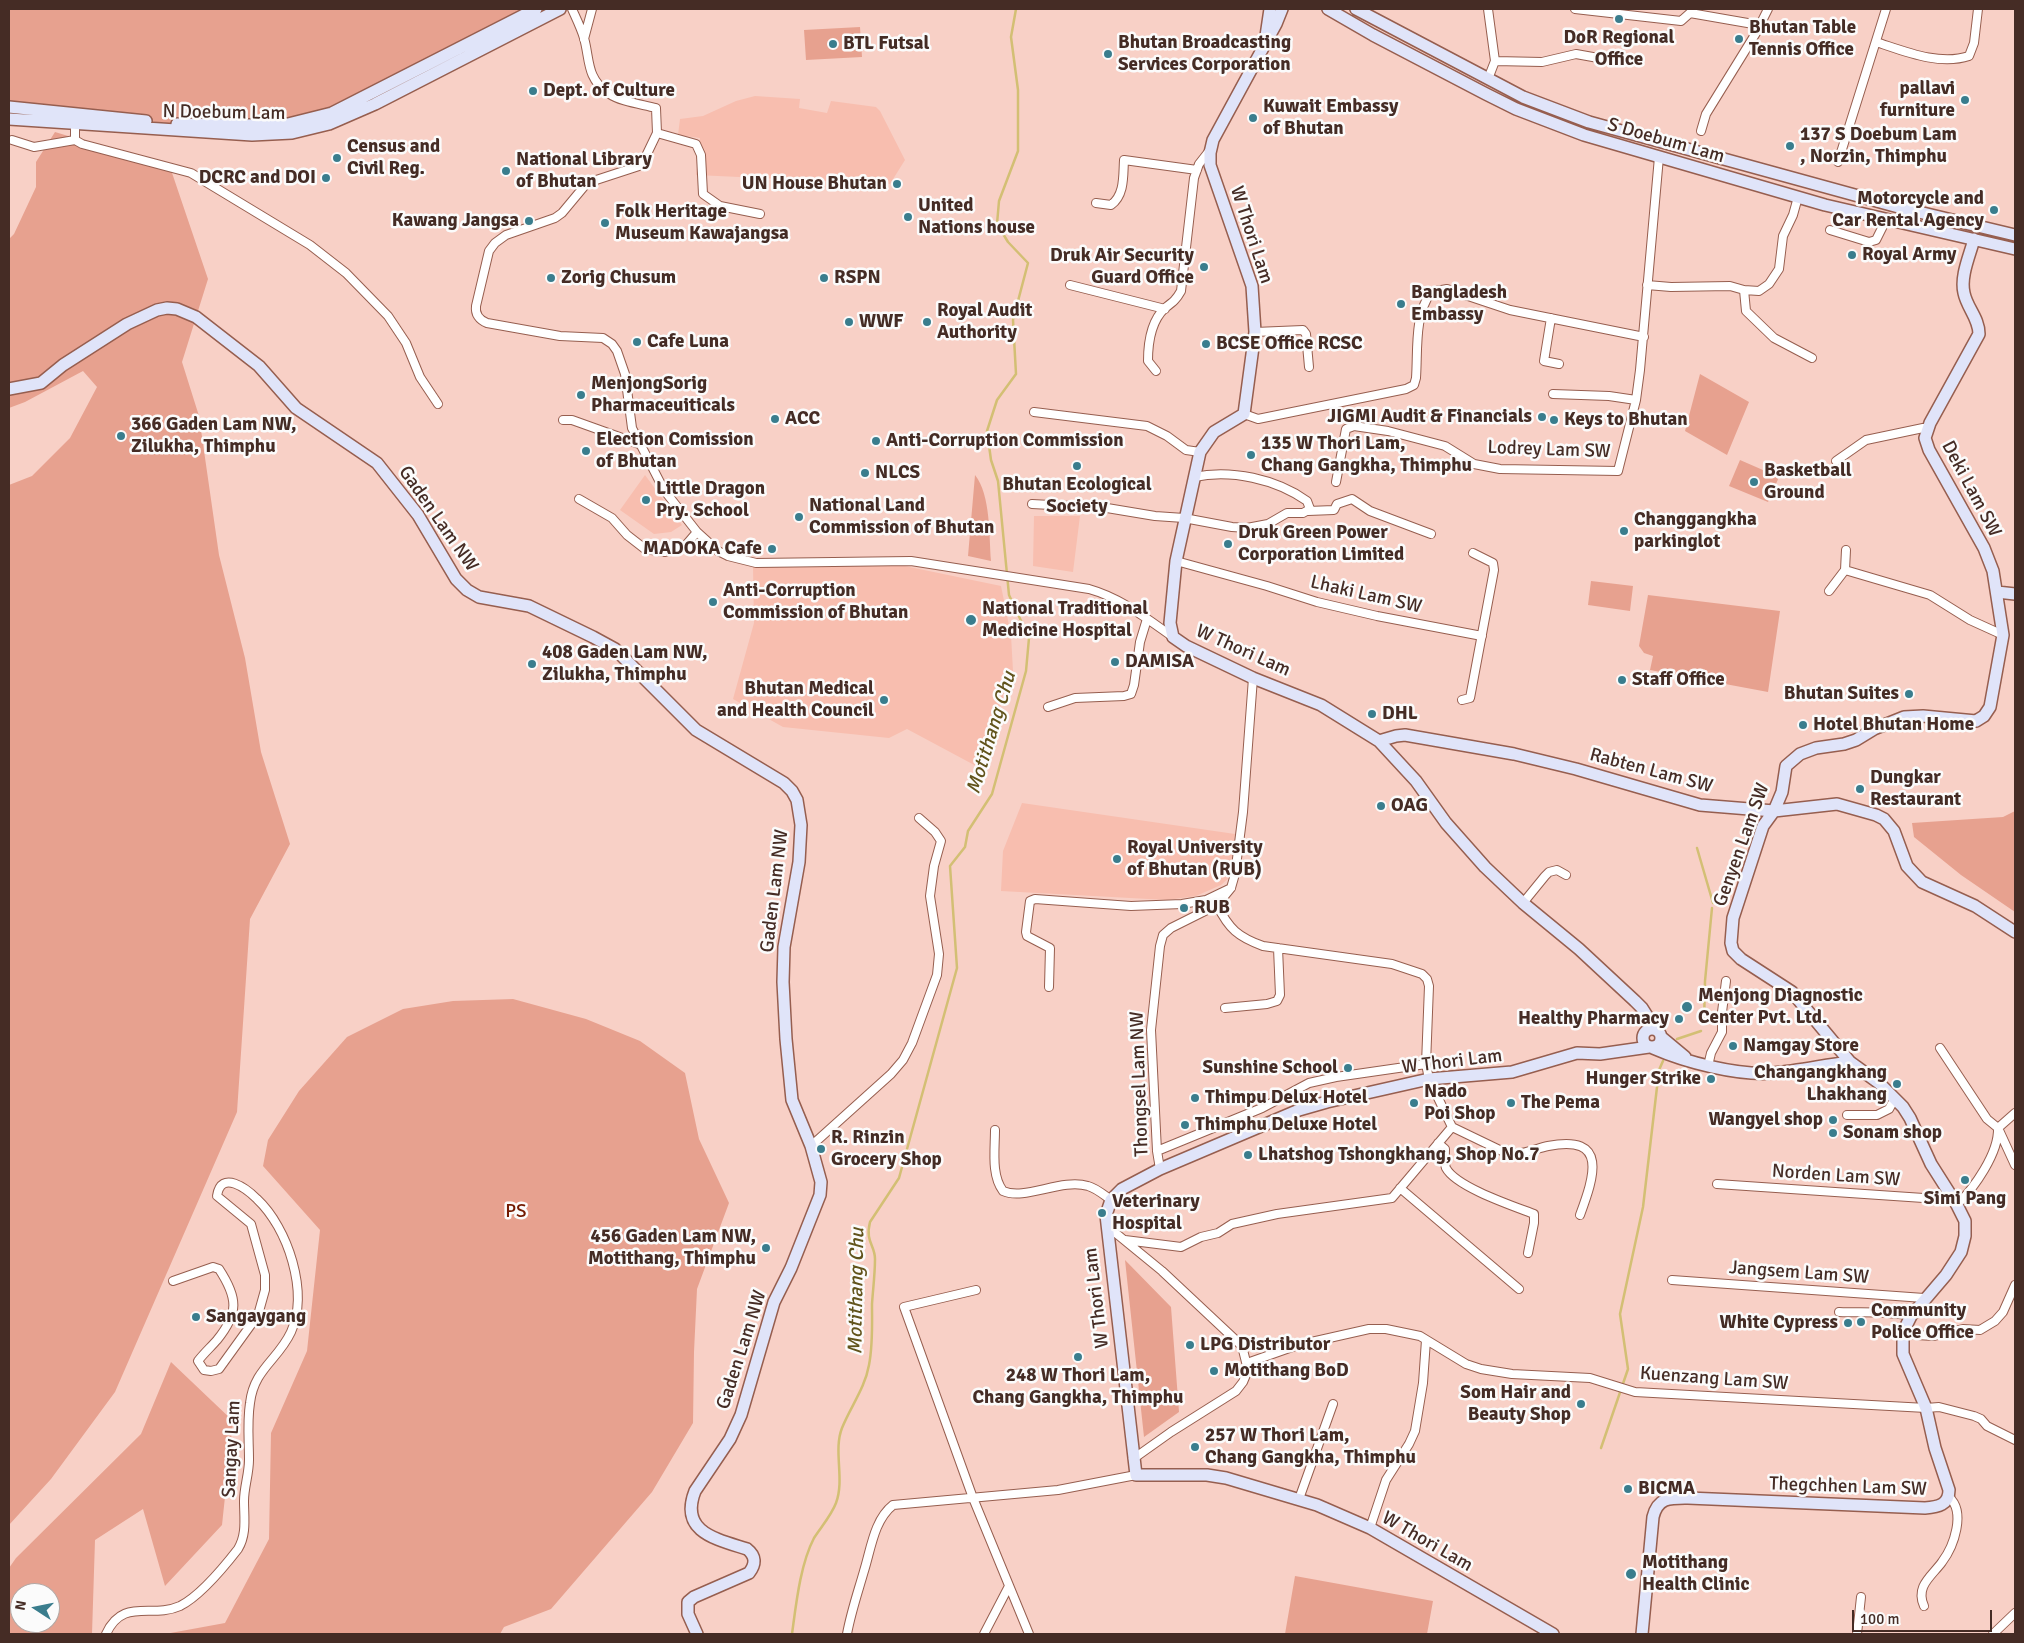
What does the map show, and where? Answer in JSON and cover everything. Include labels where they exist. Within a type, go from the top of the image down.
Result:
[{"type":"main road","name":"N Doebum Lam","points":[[9,119],[75,119],[248,125],[288,124],[332,113],[536,9]]},
{"type":"main road","name":"N Doebum Lam","points":[[9,107],[75,119],[252,135],[292,133],[329,124],[375,104],[560,9]]},
{"type":"main road","name":"W Thori Lam","points":[[1264,45],[1270,9]]},
{"type":"main road","name":"W Thori Lam","points":[[1282,9],[1211,148],[1210,165],[1252,286],[1255,332],[1244,414],[1214,432],[1200,452],[1176,561],[1170,623],[1173,637],[1186,646],[1253,678],[1321,705],[1379,741],[1416,782],[1446,823],[1485,867],[1523,903],[1579,949],[1635,1001],[1651,1039],[1621,1052],[1600,1054],[1577,1053],[1512,1072],[1429,1079],[1327,1102],[1299,1110],[1160,1169],[1122,1189],[1111,1200],[1108,1207],[1106,1225],[1133,1459],[1136,1475],[1207,1475],[1226,1478],[1299,1499],[1370,1528],[1553,1634]]},
{"type":"main road","name":"S Doebum Lam","points":[[1328,9],[1416,58],[1516,109],[1584,135],[1825,205],[2015,248]]},
{"type":"main road","name":"S Doebum Lam","points":[[1356,9],[1523,97],[1589,122],[1902,208],[2015,235]]},
{"type":"main road","name":"Deki Lam SW","points":[[1974,239],[1963,288],[1964,295],[1979,324],[1979,334],[1928,429],[1926,438],[1928,450],[1984,548],[1993,571],[1997,592]]},
{"type":"main road","name":"Gaden Lam NW","points":[[9,389],[41,383],[63,365],[128,324],[157,310],[177,309],[196,317],[259,366],[296,408],[377,463],[418,515],[456,579],[466,590],[479,597],[529,606],[614,649],[696,730],[771,775],[792,791],[797,800],[800,812],[801,848],[784,947],[783,982],[786,1038],[792,1100],[811,1146],[821,1182],[820,1195],[774,1302],[741,1415],[730,1439],[695,1491],[690,1510],[697,1528],[704,1533],[747,1549],[752,1553],[755,1560],[754,1567],[749,1573],[694,1597],[688,1602],[688,1614],[697,1634]]},
{"type":"main road","points":[[1997,592],[2015,594]]},
{"type":"main road","name":"Genyen Lam SW","points":[[1850,1062],[1792,992],[1741,959],[1733,951],[1731,943],[1733,918],[1763,826],[1774,811],[1782,792],[1786,766],[1800,754],[1816,748],[1844,744],[1856,740],[1874,729],[1904,717],[1923,716],[1976,721],[1984,716],[1990,707],[2003,635],[1997,592]]},
{"type":"main road","name":"Rabten Lam SW","points":[[1379,741],[1405,735],[1514,754],[1576,769],[1700,805],[1774,811],[1837,804],[1884,819],[1894,831],[1907,866],[1915,876],[1922,882],[1975,906],[2015,932]]},
{"type":"main road","points":[[1651,1039],[1676,1057],[1708,1066],[1771,1073],[1850,1062],[1879,1083],[1895,1098],[1910,1118],[1931,1164],[1965,1221],[1966,1229],[1961,1252],[1946,1274],[1924,1298],[1911,1316],[1903,1332]]},
{"type":"main road","name":"Thegchhen Lam SW","points":[[1642,1634],[1653,1517],[1655,1507],[1663,1501],[1672,1498],[1688,1498],[1925,1508],[1942,1505],[1949,1497],[1950,1490],[1935,1448],[1926,1408],[1906,1362],[1902,1345],[1903,1332]]},
{"type":"street","points":[[572,9],[584,39],[587,62],[595,80],[608,93],[625,100],[656,108],[657,133],[639,166],[587,183],[562,213],[555,218],[506,235],[494,243],[489,251],[475,310],[480,319],[487,323],[560,336],[607,340],[617,352],[625,374],[632,428],[639,444],[664,490],[697,532],[718,551],[746,562],[911,561],[1102,593],[1125,604],[1173,637]]},
{"type":"street","points":[[584,39],[592,9]]},
{"type":"street","points":[[1488,9],[1495,61],[1488,79]]},
{"type":"street","points":[[1575,9],[1682,21],[1690,13],[1760,25]]},
{"type":"street","points":[[1701,131],[1706,114],[1768,9]]},
{"type":"street","points":[[1838,162],[1886,9]]},
{"type":"street","points":[[1876,42],[1915,54],[1946,60],[1960,59],[1969,56],[1974,44],[1978,9]]},
{"type":"street","points":[[1495,61],[1542,62],[1576,54],[1615,61]]},
{"type":"street","points":[[75,119],[75,140]]},
{"type":"street","points":[[657,133],[696,144],[701,155],[703,194],[720,206],[760,214]]},
{"type":"street","points":[[12,140],[34,147],[75,140],[82,144],[191,173],[310,245],[346,273],[388,316],[406,342],[420,376],[438,404]]},
{"type":"street","points":[[1156,371],[1148,361],[1148,350],[1157,319],[1165,308],[1175,302],[1181,291],[1191,199],[1197,170],[1211,148]]},
{"type":"street","name":"Lodrey Lam SW","points":[[1336,482],[1346,428],[1354,426],[1445,446],[1474,464],[1500,469],[1618,471],[1636,400],[1644,337],[1659,157]]},
{"type":"street","points":[[1096,203],[1111,205],[1118,200],[1121,194],[1124,160],[1197,170]]},
{"type":"street","points":[[1647,285],[1671,287],[1730,286],[1744,290],[1759,290],[1769,284],[1779,269],[1783,236],[1793,215],[1798,196]]},
{"type":"street","points":[[1830,230],[1869,242],[1876,240],[1886,220]]},
{"type":"street","points":[[1070,285],[1165,308]]},
{"type":"street","points":[[1244,414],[1258,419],[1406,389],[1414,385],[1420,319],[1425,300],[1431,292],[1447,289],[1510,310],[1644,337]]},
{"type":"street","points":[[1744,290],[1746,311],[1774,338],[1812,358]]},
{"type":"street","points":[[1551,318],[1544,361],[1559,364]]},
{"type":"street","points":[[1255,332],[1303,330],[1306,334],[1309,367]]},
{"type":"street","points":[[1553,394],[1609,396],[1636,400]]},
{"type":"street","points":[[1034,412],[1147,426],[1167,436],[1186,450],[1200,452]]},
{"type":"street","points":[[563,420],[572,420],[639,444]]},
{"type":"street","points":[[1836,461],[1866,440],[1923,428],[1928,429]]},
{"type":"street","points":[[1194,477],[1210,473],[1227,474],[1278,485],[1307,501],[1310,507],[1308,511]]},
{"type":"street","points":[[579,499],[612,518],[627,534],[645,548],[665,552],[685,546],[697,532]]},
{"type":"street","points":[[1032,504],[1067,507],[1090,506],[1247,528],[1268,524],[1287,513],[1334,510],[1337,504],[1352,499],[1370,511],[1431,534]]},
{"type":"street","points":[[1829,591],[1845,570],[1846,550]]},
{"type":"street","points":[[1462,700],[1470,698],[1494,570],[1493,563],[1473,553]]},
{"type":"street","name":"Lhaki Lam SW","points":[[1176,561],[1317,602],[1377,616],[1482,636]]},
{"type":"street","points":[[1845,570],[1930,595],[1970,620],[2003,635]]},
{"type":"street","points":[[1048,708],[1075,698],[1131,694],[1140,642],[1147,619]]},
{"type":"street","name":"Thongsel Lam NW","points":[[1160,1169],[1157,1152],[1151,1030],[1160,946],[1163,935],[1170,928],[1217,905],[1231,888],[1235,874],[1243,812],[1253,678]]},
{"type":"street","points":[[811,1146],[891,1074],[903,1060],[912,1043],[931,993],[939,954],[930,896],[934,866],[941,841],[935,832],[919,818]]},
{"type":"street","points":[[1523,903],[1550,872],[1557,870],[1566,875]]},
{"type":"street","points":[[1049,987],[1050,948],[1030,938],[1026,932],[1030,901],[1034,899],[1132,906],[1182,904],[1206,900],[1231,888]]},
{"type":"street","points":[[1217,905],[1232,930],[1239,936],[1263,946],[1392,964],[1422,974],[1427,979],[1429,986],[1426,1064],[1429,1079],[1452,1127],[1506,1153],[1515,1155],[1550,1146],[1568,1145],[1585,1147],[1590,1153],[1592,1168],[1588,1192],[1580,1215]]},
{"type":"street","points":[[1225,1008],[1267,1004],[1277,1000],[1280,995],[1278,948]]},
{"type":"street","points":[[1708,1066],[1711,1053],[1722,1032],[1722,1012],[1726,981]]},
{"type":"street","points":[[1940,1048],[1987,1119],[1998,1128],[2015,1165]]},
{"type":"street","points":[[1157,1152],[1262,1108],[1309,1083],[1336,1077],[1426,1064]]},
{"type":"street","points":[[1847,1115],[1876,1115],[1889,1109],[1895,1098]]},
{"type":"street","points":[[1955,1202],[1974,1187],[1992,1153],[1998,1136],[1998,1128],[2015,1113]]},
{"type":"street","points":[[1998,1128],[2015,1118]]},
{"type":"street","points":[[1125,1240],[1181,1247],[1201,1237],[1218,1233],[1232,1224],[1276,1214],[1392,1198],[1452,1127]]},
{"type":"street","points":[[995,1130],[997,1182],[1003,1191],[1014,1194],[1060,1185],[1080,1184],[1092,1187],[1111,1200]]},
{"type":"street","points":[[1438,1143],[1445,1149],[1446,1168],[1458,1180],[1534,1214],[1528,1253]]},
{"type":"street","name":"Sangay Lam","points":[[106,1634],[116,1619],[123,1614],[131,1611],[171,1609],[188,1601],[238,1549],[245,1526],[244,1500],[249,1460],[248,1420],[252,1387],[258,1376],[281,1349],[291,1333],[294,1323],[297,1307],[294,1267],[280,1228],[258,1200],[234,1183],[227,1182],[222,1185],[218,1190],[218,1196],[251,1224],[265,1275],[265,1290],[258,1315],[219,1369],[204,1370],[198,1361],[216,1341],[234,1312],[233,1294],[226,1278],[220,1269],[213,1267],[173,1281]]},
{"type":"street","name":"Norden Lam SW","points":[[1717,1184],[1955,1202]]},
{"type":"street","points":[[1400,1188],[1519,1290]]},
{"type":"street","points":[[1106,1225],[1162,1271],[1242,1346],[1248,1370],[1243,1382],[1236,1391],[1171,1432],[1133,1459]]},
{"type":"street","name":"Jangsem Lam SW","points":[[1672,1280],[1924,1298]]},
{"type":"street","points":[[1903,1332],[1934,1336],[1963,1329],[1980,1330],[1995,1321],[2003,1312],[2015,1285]]},
{"type":"street","points":[[976,1290],[904,1307],[973,1498],[1029,1634]]},
{"type":"street","points":[[1839,1312],[1865,1314],[1893,1312],[1911,1316]]},
{"type":"street","name":"Kuenzang Lam SW","points":[[1247,1363],[1298,1345],[1369,1329],[1386,1330],[1420,1336],[1466,1364],[1494,1372],[1590,1378],[1635,1392],[1926,1408],[1939,1407],[1981,1419],[1987,1426],[2015,1440]]},
{"type":"street","points":[[1370,1528],[1386,1480],[1416,1431],[1423,1383],[1426,1340]]},
{"type":"street","points":[[1299,1499],[1333,1404]]},
{"type":"street","points":[[847,1634],[852,1608],[878,1526],[893,1505],[1058,1490],[1136,1475]]},
{"type":"street","points":[[1924,1606],[1922,1602],[1924,1583],[1943,1562],[1957,1524],[1956,1508],[1954,1502],[1949,1497]]},
{"type":"street","points":[[984,1634],[1009,1586]]},
{"type":"street","points":[[1857,1634],[1861,1596]]},
{"type":"street","points":[[1993,1634],[2015,1613]]},
{"type":"shaded area","points":[[755,96],[800,99],[799,108],[827,113],[831,101],[876,107],[880,111],[905,160],[890,184],[696,175],[700,138],[678,135],[680,119],[703,116],[736,101]]},
{"type":"shaded area","name":"Little Dragon Pry. School","points":[[645,475],[682,525],[671,532],[654,534],[620,510]]},
{"type":"shaded area","points":[[1034,516],[1080,516],[1073,572],[1033,566]]},
{"type":"shaded area","points":[[900,565],[1001,586],[1011,635],[1013,671],[978,767],[907,729],[889,738],[783,727],[733,699],[754,623],[753,567]]},
{"type":"shaded area","name":"Royal University of Bhutan (RUB)","points":[[1022,803],[1235,834],[1230,877],[1221,885],[1196,896],[1167,900],[1001,891],[1003,851]]},
{"type":"green space","points":[[9,9],[530,9],[341,109],[277,126],[166,123],[9,107]]},
{"type":"green space","name":"BTL Futsal","points":[[860,27],[862,57],[806,60],[804,30]]},
{"type":"green space","points":[[55,132],[170,167],[208,279],[182,362],[199,416],[219,555],[245,658],[261,752],[290,844],[250,919],[237,1112],[115,1392],[51,1479],[9,1525],[9,485],[32,476],[70,438],[97,387],[83,371],[25,402],[9,408],[9,239],[14,234],[36,187],[36,162]]},
{"type":"green space","points":[[1700,374],[1749,402],[1727,455],[1685,431]]},
{"type":"green space","name":"Basketball Ground","points":[[1740,460],[1779,477],[1768,502],[1729,486]]},
{"type":"green space","points":[[975,475],[980,483],[987,505],[991,561],[968,556]]},
{"type":"green space","points":[[1591,581],[1633,586],[1630,611],[1588,605]]},
{"type":"green space","points":[[1648,595],[1780,611],[1768,692],[1650,670],[1653,656],[1644,653],[1639,646]]},
{"type":"green space","points":[[2015,811],[2015,912],[1961,875],[1914,837],[1912,823],[2003,817]]},
{"type":"green space","name":"PS","points":[[513,999],[586,1019],[640,1041],[685,1073],[699,1139],[729,1203],[697,1289],[693,1423],[652,1492],[551,1609],[504,1627],[500,1634],[165,1634],[225,1623],[269,1539],[271,1433],[307,1351],[320,1230],[263,1166],[268,1140],[299,1091],[347,1037],[403,1009],[453,1001]]},
{"type":"green space","points":[[1125,1260],[1171,1307],[1179,1412],[1144,1437]]},
{"type":"green space","points":[[171,1362],[233,1421],[222,1525],[165,1586],[143,1509],[95,1540],[92,1634],[9,1634],[9,1568],[16,1558],[141,1434]]},
{"type":"green space","points":[[1295,1576],[1433,1601],[1427,1634],[1285,1634]]},
{"type":"waterway","name":"Motithang Chu","points":[[792,1634],[799,1585],[805,1560],[814,1538],[829,1517],[836,1503],[839,1484],[839,1446],[842,1428],[861,1389],[869,1365],[872,1342],[875,1259],[869,1239],[870,1222],[899,1178],[957,968],[950,866],[965,847],[968,831],[992,794],[1026,671],[1029,638],[1009,595],[998,481],[991,460],[987,431],[997,400],[1016,374],[1013,320],[1028,263],[1008,242],[997,224],[999,201],[1018,151],[1018,90],[1011,37],[1016,9]]},
{"type":"waterway","points":[[1697,848],[1713,903]]},
{"type":"waterway","points":[[1704,1023],[1705,981],[1712,908]]},
{"type":"waterway","points":[[1677,1039],[1701,1031]]},
{"type":"waterway","points":[[1601,1448],[1628,1369],[1620,1314],[1643,1207],[1659,1070],[1663,1061]]},
{"type":"place","name":"DoR Regional Office","points":[[1619,19]]},
{"type":"place","name":"Bhutan Table Tennis Office","points":[[1739,39]]},
{"type":"place","name":"BTL Futsal","points":[[833,44]]},
{"type":"place","name":"Bhutan Broadcasting Services Corporation","points":[[1108,54]]},
{"type":"place","name":"Dept. of Culture","points":[[533,91]]},
{"type":"place","name":"pallavi furniture","points":[[1965,100]]},
{"type":"place","name":"Kuwait Embassy of Bhutan","points":[[1253,118]]},
{"type":"place","name":"137 S Doebum Lam , Norzin, Thimphu","points":[[1790,146]]},
{"type":"place","name":"Census and Civil Reg.","points":[[337,158]]},
{"type":"place","name":"National Library of Bhutan","points":[[506,171]]},
{"type":"place","name":"DCRC and DOI","points":[[326,178]]},
{"type":"place","name":"UN House Bhutan","points":[[897,184]]},
{"type":"place","name":"Motorcycle and Car Rental Agency","points":[[1994,210]]},
{"type":"place","name":"United Nations house","points":[[908,217]]},
{"type":"place","name":"Kawang Jangsa","points":[[529,221]]},
{"type":"place","name":"Folk Heritage Museum Kawajangsa","points":[[605,223]]},
{"type":"place","name":"Royal Army","points":[[1852,255]]},
{"type":"place","name":"Druk Air Security Guard Office","points":[[1204,267]]},
{"type":"place","name":"Zorig Chusum","points":[[551,278]]},
{"type":"place","name":"RSPN","points":[[824,278]]},
{"type":"place","name":"Bangladesh Embassy","points":[[1401,304]]},
{"type":"place","name":"WWF","points":[[849,322]]},
{"type":"place","name":"Royal Audit Authority","points":[[927,322]]},
{"type":"place","name":"Cafe Luna","points":[[637,342]]},
{"type":"place","name":"BCSE Office RCSC","points":[[1206,344]]},
{"type":"place","name":"MenjongSorig Pharmaceuiticals","points":[[581,395]]},
{"type":"place","name":"JIGMI Audit & Financials","points":[[1542,417]]},
{"type":"place","name":"ACC","points":[[775,419]]},
{"type":"place","name":"Keys to Bhutan","points":[[1554,420]]},
{"type":"place","name":"366 Gaden Lam NW, Zilukha, Thimphu","points":[[121,436]]},
{"type":"place","name":"Anti-Corruption Commission","points":[[876,441]]},
{"type":"place","name":"Election Comission of Bhutan","points":[[586,451]]},
{"type":"place","name":"135 W Thori Lam, Chang Gangkha, Thimphu","points":[[1251,455]]},
{"type":"place","name":"Bhutan Ecological Society","points":[[1077,466]]},
{"type":"place","name":"NLCS","points":[[865,473]]},
{"type":"place","name":"Basketball Ground","points":[[1754,482]]},
{"type":"place","name":"Little Dragon Pry. School","points":[[646,500]]},
{"type":"place","name":"National Land Commission of Bhutan","points":[[799,517]]},
{"type":"place","name":"Changgangkha parkinglot","points":[[1624,531]]},
{"type":"place","name":"Druk Green Power Corporation Limited","points":[[1228,544]]},
{"type":"place","name":"MADOKA Cafe","points":[[772,549]]},
{"type":"place","name":"Anti-Corruption Commission of Bhutan","points":[[713,602]]},
{"type":"place","name":"National Traditional Medicine Hospital","points":[[971,620]]},
{"type":"place","name":"DAMISA","points":[[1115,662]]},
{"type":"place","name":"408 Gaden Lam NW, Zilukha, Thimphu","points":[[532,664]]},
{"type":"place","name":"Staff Office","points":[[1622,680]]},
{"type":"place","name":"Bhutan Suites","points":[[1909,694]]},
{"type":"place","name":"Bhutan Medical and Health Council","points":[[884,700]]},
{"type":"place","name":"DHL","points":[[1372,714]]},
{"type":"place","name":"Hotel Bhutan Home","points":[[1803,725]]},
{"type":"place","name":"Dungkar Restaurant","points":[[1860,789]]},
{"type":"place","name":"OAG","points":[[1381,806]]},
{"type":"place","name":"Royal University of Bhutan (RUB)","points":[[1117,859]]},
{"type":"place","name":"RUB","points":[[1184,908]]},
{"type":"place","name":"Menjong Diagnostic Center Pvt. Ltd.","points":[[1687,1007]]},
{"type":"place","name":"Healthy Pharmacy","points":[[1679,1019]]},
{"type":"place","name":"Namgay Store","points":[[1733,1046]]},
{"type":"place","name":"Sunshine School","points":[[1348,1068]]},
{"type":"place","name":"Hunger Strike","points":[[1711,1079]]},
{"type":"place","name":"Changangkhang Lhakhang","points":[[1897,1084]]},
{"type":"place","name":"Thimpu Delux Hotel","points":[[1195,1098]]},
{"type":"place","name":"Nado Poi Shop","points":[[1414,1103]]},
{"type":"place","name":"The Pema","points":[[1511,1103]]},
{"type":"place","name":"Wangyel shop","points":[[1833,1120]]},
{"type":"place","name":"Thimphu Deluxe Hotel","points":[[1185,1125]]},
{"type":"place","name":"Sonam shop","points":[[1833,1133]]},
{"type":"place","name":"R. Rinzin Grocery Shop","points":[[821,1149]]},
{"type":"place","name":"Lhatshog Tshongkhang, Shop No.7","points":[[1248,1155]]},
{"type":"place","name":"Simi Pang","points":[[1965,1180]]},
{"type":"place","name":"Veterinary Hospital","points":[[1102,1213]]},
{"type":"place","name":"456 Gaden Lam NW, Motithang, Thimphu","points":[[766,1248]]},
{"type":"place","name":"Sangaygang","points":[[196,1317]]},
{"type":"place","name":"Community Police Office","points":[[1861,1322]]},
{"type":"place","name":"White Cypress","points":[[1848,1323]]},
{"type":"place","name":"LPG Distributor","points":[[1190,1345]]},
{"type":"place","name":"248 W Thori Lam, Chang Gangkha, Thimphu","points":[[1078,1357]]},
{"type":"place","name":"Motithang BoD","points":[[1214,1371]]},
{"type":"place","name":"Som Hair and Beauty Shop","points":[[1581,1404]]},
{"type":"place","name":"257 W Thori Lam, Chang Gangkha, Thimphu","points":[[1195,1447]]},
{"type":"place","name":"BICMA","points":[[1628,1489]]},
{"type":"place","name":"Motithang Health Clinic","points":[[1631,1574]]}]
